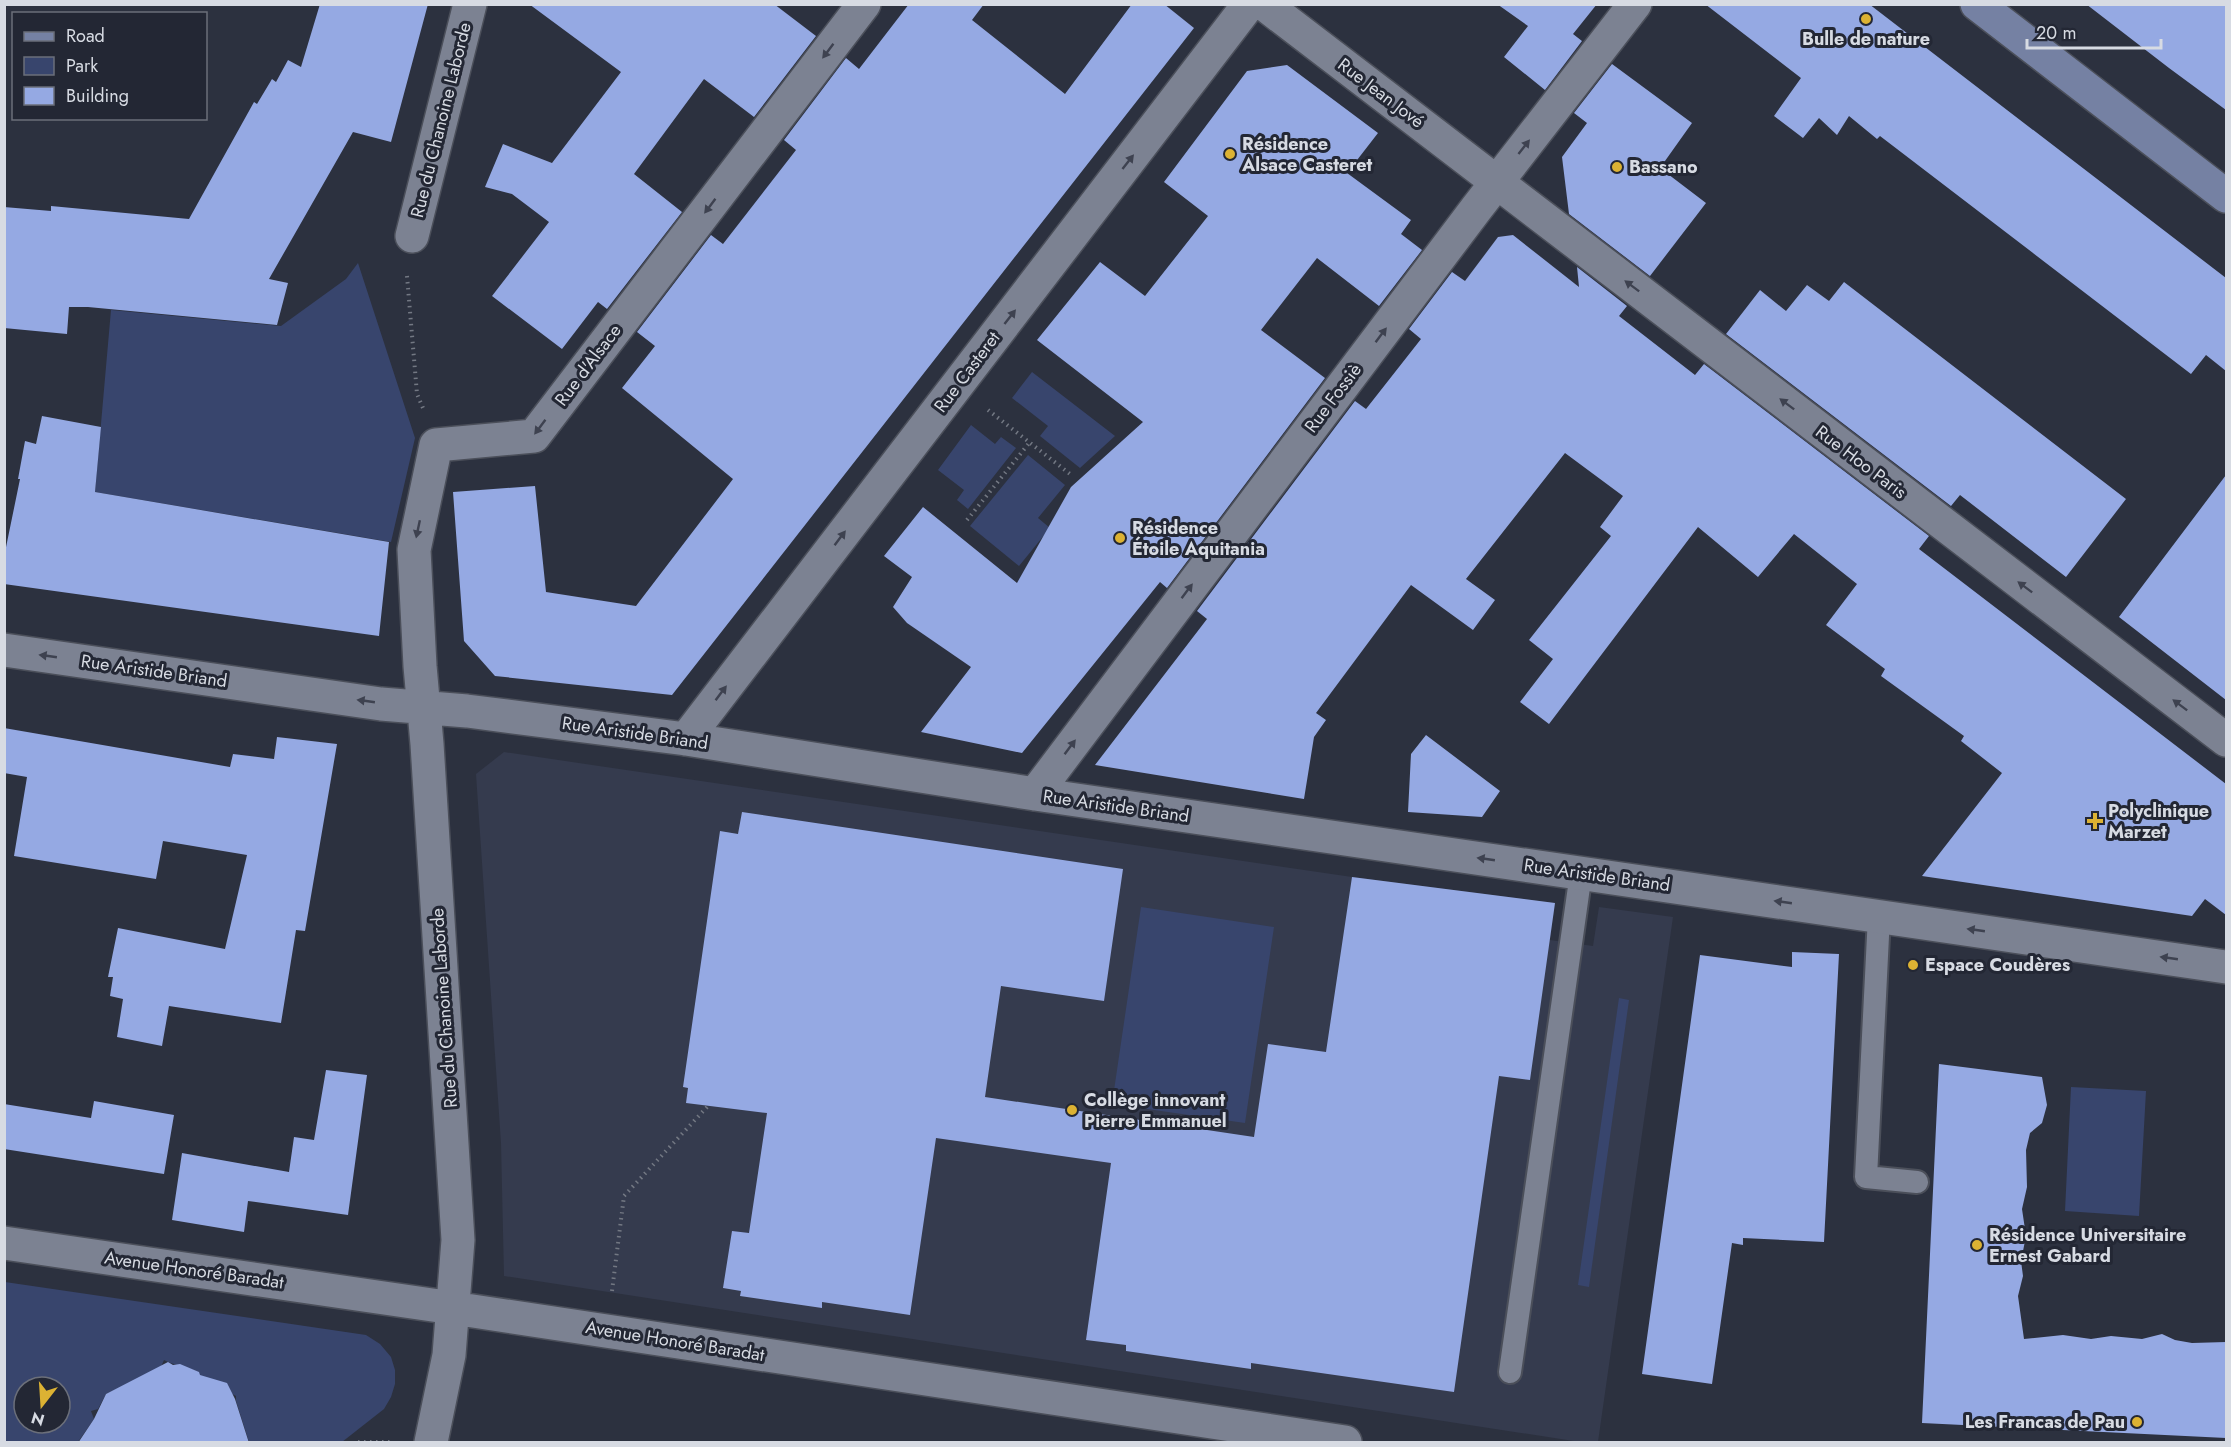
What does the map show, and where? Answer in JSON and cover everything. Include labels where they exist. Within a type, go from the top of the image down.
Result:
[{"type":"main road","points":[[1977,4],[2226,196]]},
{"type":"street","name":"Rue du Chanoine Laborde","points":[[412,236],[470,4]]},
{"type":"street","name":"Rue d'Alsace","points":[[436,445],[534,436],[864,4]]},
{"type":"street","name":"Rue Casteret","points":[[686,739],[1250,4]]},
{"type":"street","name":"Rue Jean Jové","points":[[1264,4],[1497,182]]},
{"type":"street","name":"Rue Fossiè","points":[[1035,794],[1497,182],[1635,4]]},
{"type":"street","name":"Rue Hoo Paris","points":[[1497,182],[2226,740]]},
{"type":"street","points":[[424,709],[414,550],[436,445]]},
{"type":"street","name":"Rue Aristide Briand","points":[[4,650],[424,709],[467,711],[686,739],[1035,794],[2226,967]]},
{"type":"street","name":"Rue du Chanoine Laborde","points":[[424,709],[458,1240],[449,1355],[431,1443]]},
{"type":"street","name":"Avenue Honoré Baradat","points":[[4,1243],[453,1308],[1346,1443]]},
{"type":"lane","points":[[1510,1372],[1581,873]]},
{"type":"lane","points":[[1879,916],[1866,1177],[1917,1182]]},
{"type":"path","points":[[412,236],[407,280],[417,394],[436,445]]},
{"type":"path","points":[[957,385],[1070,474]]},
{"type":"path","points":[[967,520],[1030,442]]},
{"type":"path","points":[[607,1331],[624,1196],[708,1106]]},
{"type":"path","points":[[358,1443],[392,1443]]},
{"type":"shaded area","name":"Collège innovant Pierre Emmanuel","points":[[504,752],[1352,877],[1555,903],[1550,940],[1593,946],[1599,907],[1673,917],[1598,1442],[1580,1442],[504,1276],[501,1143],[476,774]]},
{"type":"green space","points":[[358,263],[415,438],[391,542],[95,492],[111,310],[281,326],[346,279]]},
{"type":"green space","points":[[1032,372],[1115,436],[1080,468],[1040,436],[1048,426],[1012,398]]},
{"type":"green space","points":[[971,425],[995,444],[1001,437],[1016,448],[968,509],[957,500],[964,490],[938,470]]},
{"type":"green space","points":[[1028,455],[1065,485],[1038,518],[1050,528],[1019,566],[970,526]]},
{"type":"green space","points":[[1141,907],[1274,927],[1245,1123],[1112,1104]]},
{"type":"green space","points":[[1619,998],[1629,1000],[1589,1287],[1578,1285]]},
{"type":"green space","points":[[2071,1087],[2146,1091],[2139,1216],[2065,1211]]},
{"type":"green space","points":[[5,1282],[366,1335],[380,1344],[391,1357],[395,1370],[395,1384],[384,1409],[342,1442],[249,1442],[236,1396],[200,1377],[198,1372],[164,1360],[160,1369],[106,1394],[98,1409],[91,1411],[94,1419],[78,1442],[5,1442]]},
{"type":"building","points":[[320,4],[428,4],[391,142],[353,132],[269,279],[288,283],[277,325],[69,307],[67,334],[4,328],[4,207],[51,211],[51,206],[189,219],[254,102],[257,104],[272,79],[276,82],[288,60],[301,67]]},
{"type":"building","points":[[529,4],[774,4],[816,36],[754,117],[704,79],[634,174],[682,212],[607,309],[598,302],[562,349],[492,296],[549,222],[512,194],[485,187],[503,144],[552,163],[621,72]]},
{"type":"building","points":[[909,4],[984,4],[972,20],[1065,94],[1132,4],[1164,4],[1194,28],[672,695],[495,676],[464,641],[453,492],[535,486],[546,592],[636,606],[733,479],[622,388],[655,346],[637,332],[711,235],[723,244],[796,150],[784,140],[846,58],[859,69]]},
{"type":"building","points":[[1497,4],[1597,4],[1573,34],[1582,41],[1545,90],[1504,57],[1528,26]]},
{"type":"building","points":[[1705,4],[1869,4],[2226,278],[2226,371],[2206,355],[2191,374],[1880,136],[1877,139],[1849,116],[1837,135],[1819,118],[1803,138],[1774,116],[1801,78]]},
{"type":"building","points":[[2086,4],[2226,4],[2226,110],[2169,68]]},
{"type":"building","name":"Bassano","points":[[1612,64],[1692,123],[1660,168],[1706,203],[1650,276],[1569,214],[1562,157],[1587,123],[1574,113]]},
{"type":"building","points":[[1287,65],[1378,133],[1347,173],[1411,220],[1401,234],[1422,250],[1379,306],[1317,258],[1261,330],[1325,378],[1167,588],[1160,582],[1022,753],[921,732],[971,667],[907,623],[893,607],[912,577],[884,556],[923,507],[1017,583],[1071,487],[1143,422],[1037,340],[1100,262],[1145,296],[1208,216],[1164,182],[1247,71]]},
{"type":"building","points":[[1513,235],[1579,287],[1577,267],[1627,306],[1619,316],[1695,375],[1704,364],[1929,536],[1919,549],[2226,784],[2226,915],[2205,899],[2192,916],[1922,876],[2002,773],[1961,741],[1964,736],[1881,676],[1885,669],[1826,625],[1857,584],[1794,534],[1758,577],[1698,527],[1549,724],[1520,702],[1553,659],[1529,640],[1611,536],[1600,527],[1623,496],[1565,453],[1466,579],[1495,600],[1473,630],[1411,585],[1316,713],[1326,720],[1314,737],[1304,799],[1095,765],[1207,619],[1197,611],[1355,401],[1366,409],[1421,339],[1409,329],[1452,272],[1465,281],[1498,237]]},
{"type":"building","points":[[1844,282],[2126,499],[2066,577],[1960,495],[1951,506],[1726,334],[1760,290],[1786,311],[1807,285],[1829,301]]},
{"type":"building","points":[[42,416],[101,427],[95,492],[389,542],[379,636],[4,584],[4,557],[20,479],[18,479],[25,441],[36,444]]},
{"type":"building","points":[[2226,475],[2226,700],[2119,617]]},
{"type":"building","points":[[4,728],[230,767],[233,754],[274,759],[277,737],[337,744],[305,931],[296,930],[281,1023],[169,1006],[162,1046],[117,1037],[123,999],[110,996],[113,977],[108,977],[118,928],[225,949],[247,855],[163,841],[156,879],[14,856],[27,777],[4,773]]},
{"type":"building","points":[[1426,735],[1500,791],[1482,817],[1408,812],[1411,754]]},
{"type":"building","points":[[742,812],[1123,869],[1104,1001],[1001,986],[985,1097],[1254,1137],[1268,1044],[1326,1052],[1352,877],[1555,903],[1530,1080],[1499,1076],[1454,1392],[1251,1363],[1251,1369],[1126,1351],[1126,1345],[1086,1340],[1111,1163],[936,1138],[910,1315],[822,1302],[822,1308],[740,1296],[741,1291],[723,1288],[732,1231],[749,1233],[767,1113],[686,1103],[688,1088],[683,1087],[720,831],[738,834]]},
{"type":"building","points":[[1792,952],[1839,954],[1824,1242],[1743,1238],[1743,1245],[1732,1243],[1712,1384],[1642,1374],[1700,955],[1792,967]]},
{"type":"building","name":"Résidence Universitaire Ernest Gabard","points":[[1939,1064],[2042,1077],[2047,1105],[2042,1123],[2030,1133],[2026,1150],[2027,1187],[2022,1209],[2026,1236],[2021,1261],[2023,1276],[2018,1296],[2024,1339],[2063,1335],[2091,1339],[2111,1336],[2142,1339],[2162,1334],[2175,1340],[2192,1343],[2226,1342],[2226,1438],[1922,1423]]},
{"type":"building","points":[[326,1070],[367,1075],[348,1215],[248,1201],[244,1232],[172,1220],[182,1153],[289,1172],[294,1137],[314,1140]]},
{"type":"building","points":[[94,1101],[174,1115],[164,1174],[4,1149],[4,1104],[91,1118]]},
{"type":"building","points":[[168,1362],[173,1365],[180,1364],[199,1372],[200,1375],[227,1383],[235,1399],[249,1443],[78,1443],[94,1419],[106,1394]]},
{"type":"place","name":"Bulle de nature","points":[[1866,19]]},
{"type":"place","name":"Résidence Alsace Casteret","points":[[1230,154]]},
{"type":"place","name":"Bassano","points":[[1617,167]]},
{"type":"place","name":"Résidence Étoile Aquitania","points":[[1120,538]]},
{"type":"place","name":"Polyclinique Marzet","points":[[2095,821]]},
{"type":"place","name":"Espace Coudères","points":[[1913,965]]},
{"type":"place","name":"Collège innovant Pierre Emmanuel","points":[[1072,1110]]},
{"type":"place","name":"Résidence Universitaire Ernest Gabard","points":[[1977,1245]]},
{"type":"place","name":"Les Francas de Pau","points":[[2137,1422]]}]
